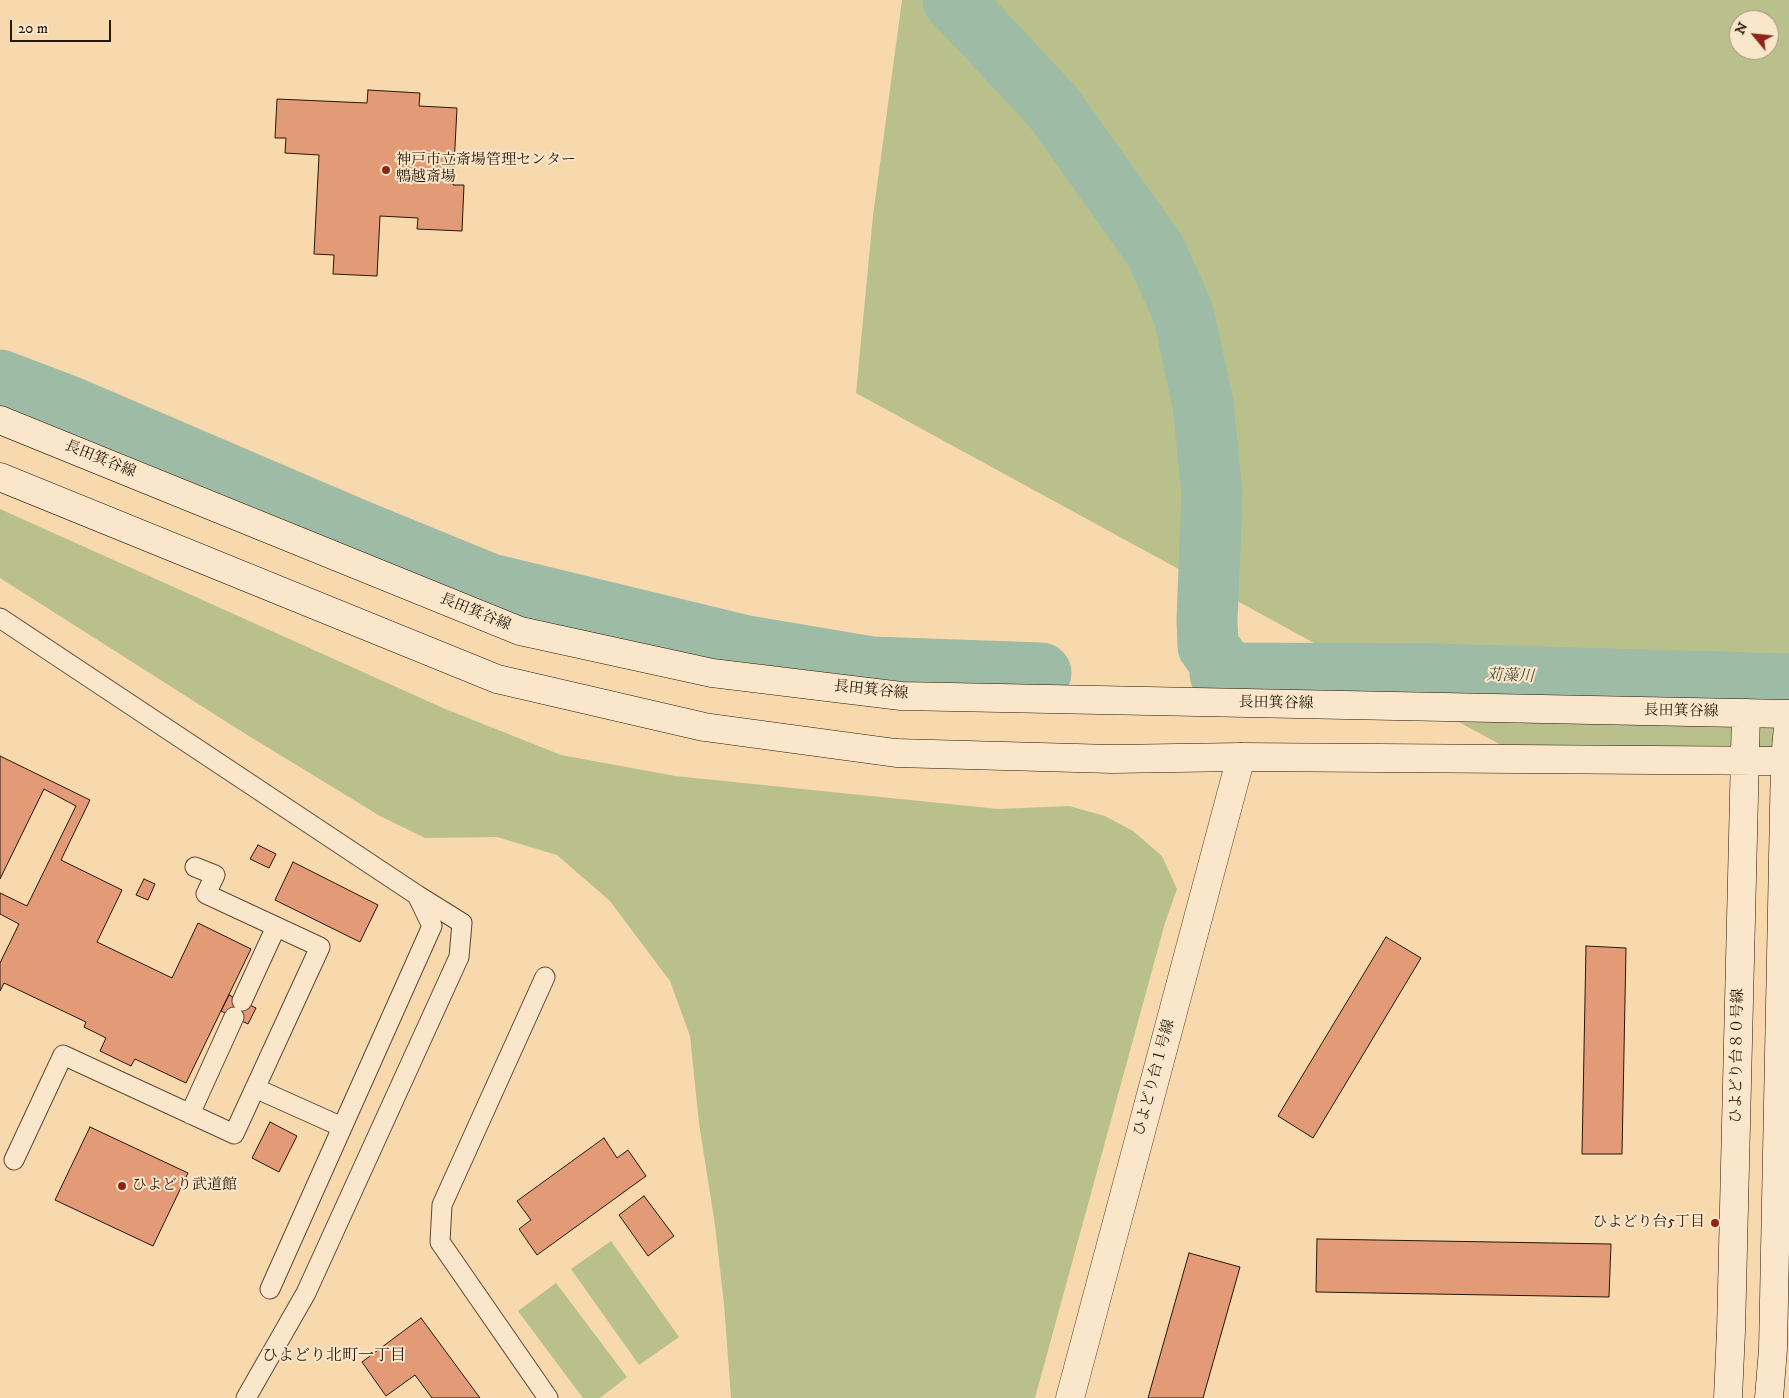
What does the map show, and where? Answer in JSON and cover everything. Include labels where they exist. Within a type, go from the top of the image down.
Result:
[{"type":"street","name":"長田箕谷線","points":[[0,420],[520,631],[712,673],[901,696],[1789,714]]},
{"type":"street","points":[[0,477],[497,679],[704,727],[896,753],[1112,759],[1241,757],[1787,761]]},
{"type":"street","name":"ひよどり台８０号線","points":[[1728,1398],[1746,714]]},
{"type":"street","points":[[1768,1398],[1773,1349],[1789,714]]},
{"type":"street","name":"ひよどり台１号線","points":[[1070,1398],[1241,757]]},
{"type":"lane","points":[[0,618],[462,923],[459,958],[306,1293],[246,1398]]},
{"type":"lane","points":[[14,1160],[63,1055],[234,1134],[320,947],[206,894],[214,875],[195,867]]},
{"type":"lane","points":[[270,1289],[432,926],[417,895]]},
{"type":"lane","points":[[190,1114],[276,927]]},
{"type":"lane","points":[[545,977],[442,1205],[440,1242],[548,1398]]},
{"type":"lane","points":[[255,1088],[342,1127]]},
{"type":"green space","points":[[902,0],[1789,0],[1789,751],[1534,763],[856,393],[873,216]]},
{"type":"green space","points":[[0,509],[443,708],[561,755],[675,776],[998,809],[1069,806],[1105,816],[1133,831],[1162,856],[1177,889],[1165,923],[1035,1398],[731,1398],[724,1304],[715,1225],[699,1123],[690,1036],[670,981],[610,901],[557,855],[497,837],[425,838],[380,816],[244,733],[0,578]]},
{"type":"green space","points":[[611,1241],[679,1337],[639,1365],[571,1269]]},
{"type":"green space","points":[[556,1283],[627,1377],[600,1398],[583,1398],[518,1311]]},
{"type":"building","name":"神戸市立斎場管理センター 鵯越斎場","points":[[368,90],[420,93],[419,106],[457,108],[453,185],[464,185],[462,231],[417,229],[418,218],[380,216],[377,276],[333,274],[334,255],[314,254],[319,155],[285,153],[286,138],[275,138],[277,99],[367,103]]},
{"type":"building","points":[[0,756],[90,800],[61,860],[122,890],[97,942],[172,978],[198,923],[251,949],[186,1083],[135,1059],[131,1066],[100,1051],[106,1038],[84,1027],[86,1022],[4,983],[0,991],[0,963],[19,924],[0,914],[0,893],[27,906],[76,806],[44,789],[0,879]]},
{"type":"building","points":[[258,845],[276,854],[269,868],[250,859]]},
{"type":"building","points":[[293,862],[378,905],[360,942],[275,900]]},
{"type":"building","points":[[144,879],[155,884],[148,900],[136,895]]},
{"type":"building","points":[[1386,937],[1421,958],[1313,1138],[1278,1116]]},
{"type":"building","points":[[1586,946],[1626,948],[1622,1154],[1582,1154]]},
{"type":"building","points":[[229,995],[256,1008],[248,1024],[221,1011]]},
{"type":"building","points":[[270,1122],[297,1136],[279,1172],[252,1158]]},
{"type":"building","name":"ひよどり武道館","points":[[90,1127],[188,1173],[153,1246],[55,1200]]},
{"type":"building","points":[[604,1138],[617,1158],[628,1150],[646,1176],[537,1255],[519,1229],[531,1220],[517,1201]]},
{"type":"building","points":[[644,1196],[674,1236],[648,1256],[619,1215]]},
{"type":"building","points":[[1317,1239],[1611,1244],[1609,1297],[1316,1292]]},
{"type":"building","points":[[1189,1253],[1240,1267],[1203,1398],[1148,1398]]},
{"type":"building","points":[[421,1318],[480,1398],[432,1398],[415,1375],[386,1396],[362,1362]]},
{"type":"waterway","points":[[953,0],[1053,107],[1155,250],[1183,312],[1203,404],[1212,493],[1207,620],[1208,646],[1231,673]]},
{"type":"waterway","points":[[0,380],[71,407],[358,530],[490,584],[742,645],[872,667],[1041,673]]},
{"type":"waterway","name":"苅藻川","points":[[1220,674],[1434,674],[1789,684]]},
{"type":"place","name":"神戸市立斎場管理センター 鵯越斎場","points":[[386,170]]},
{"type":"place","name":"ひよどり武道館","points":[[122,1186]]},
{"type":"place","name":"ひよどり台5丁目","points":[[1715,1223]]},
{"type":"district","name":"ひよどり北町一丁目","points":[[334,1357]]}]
